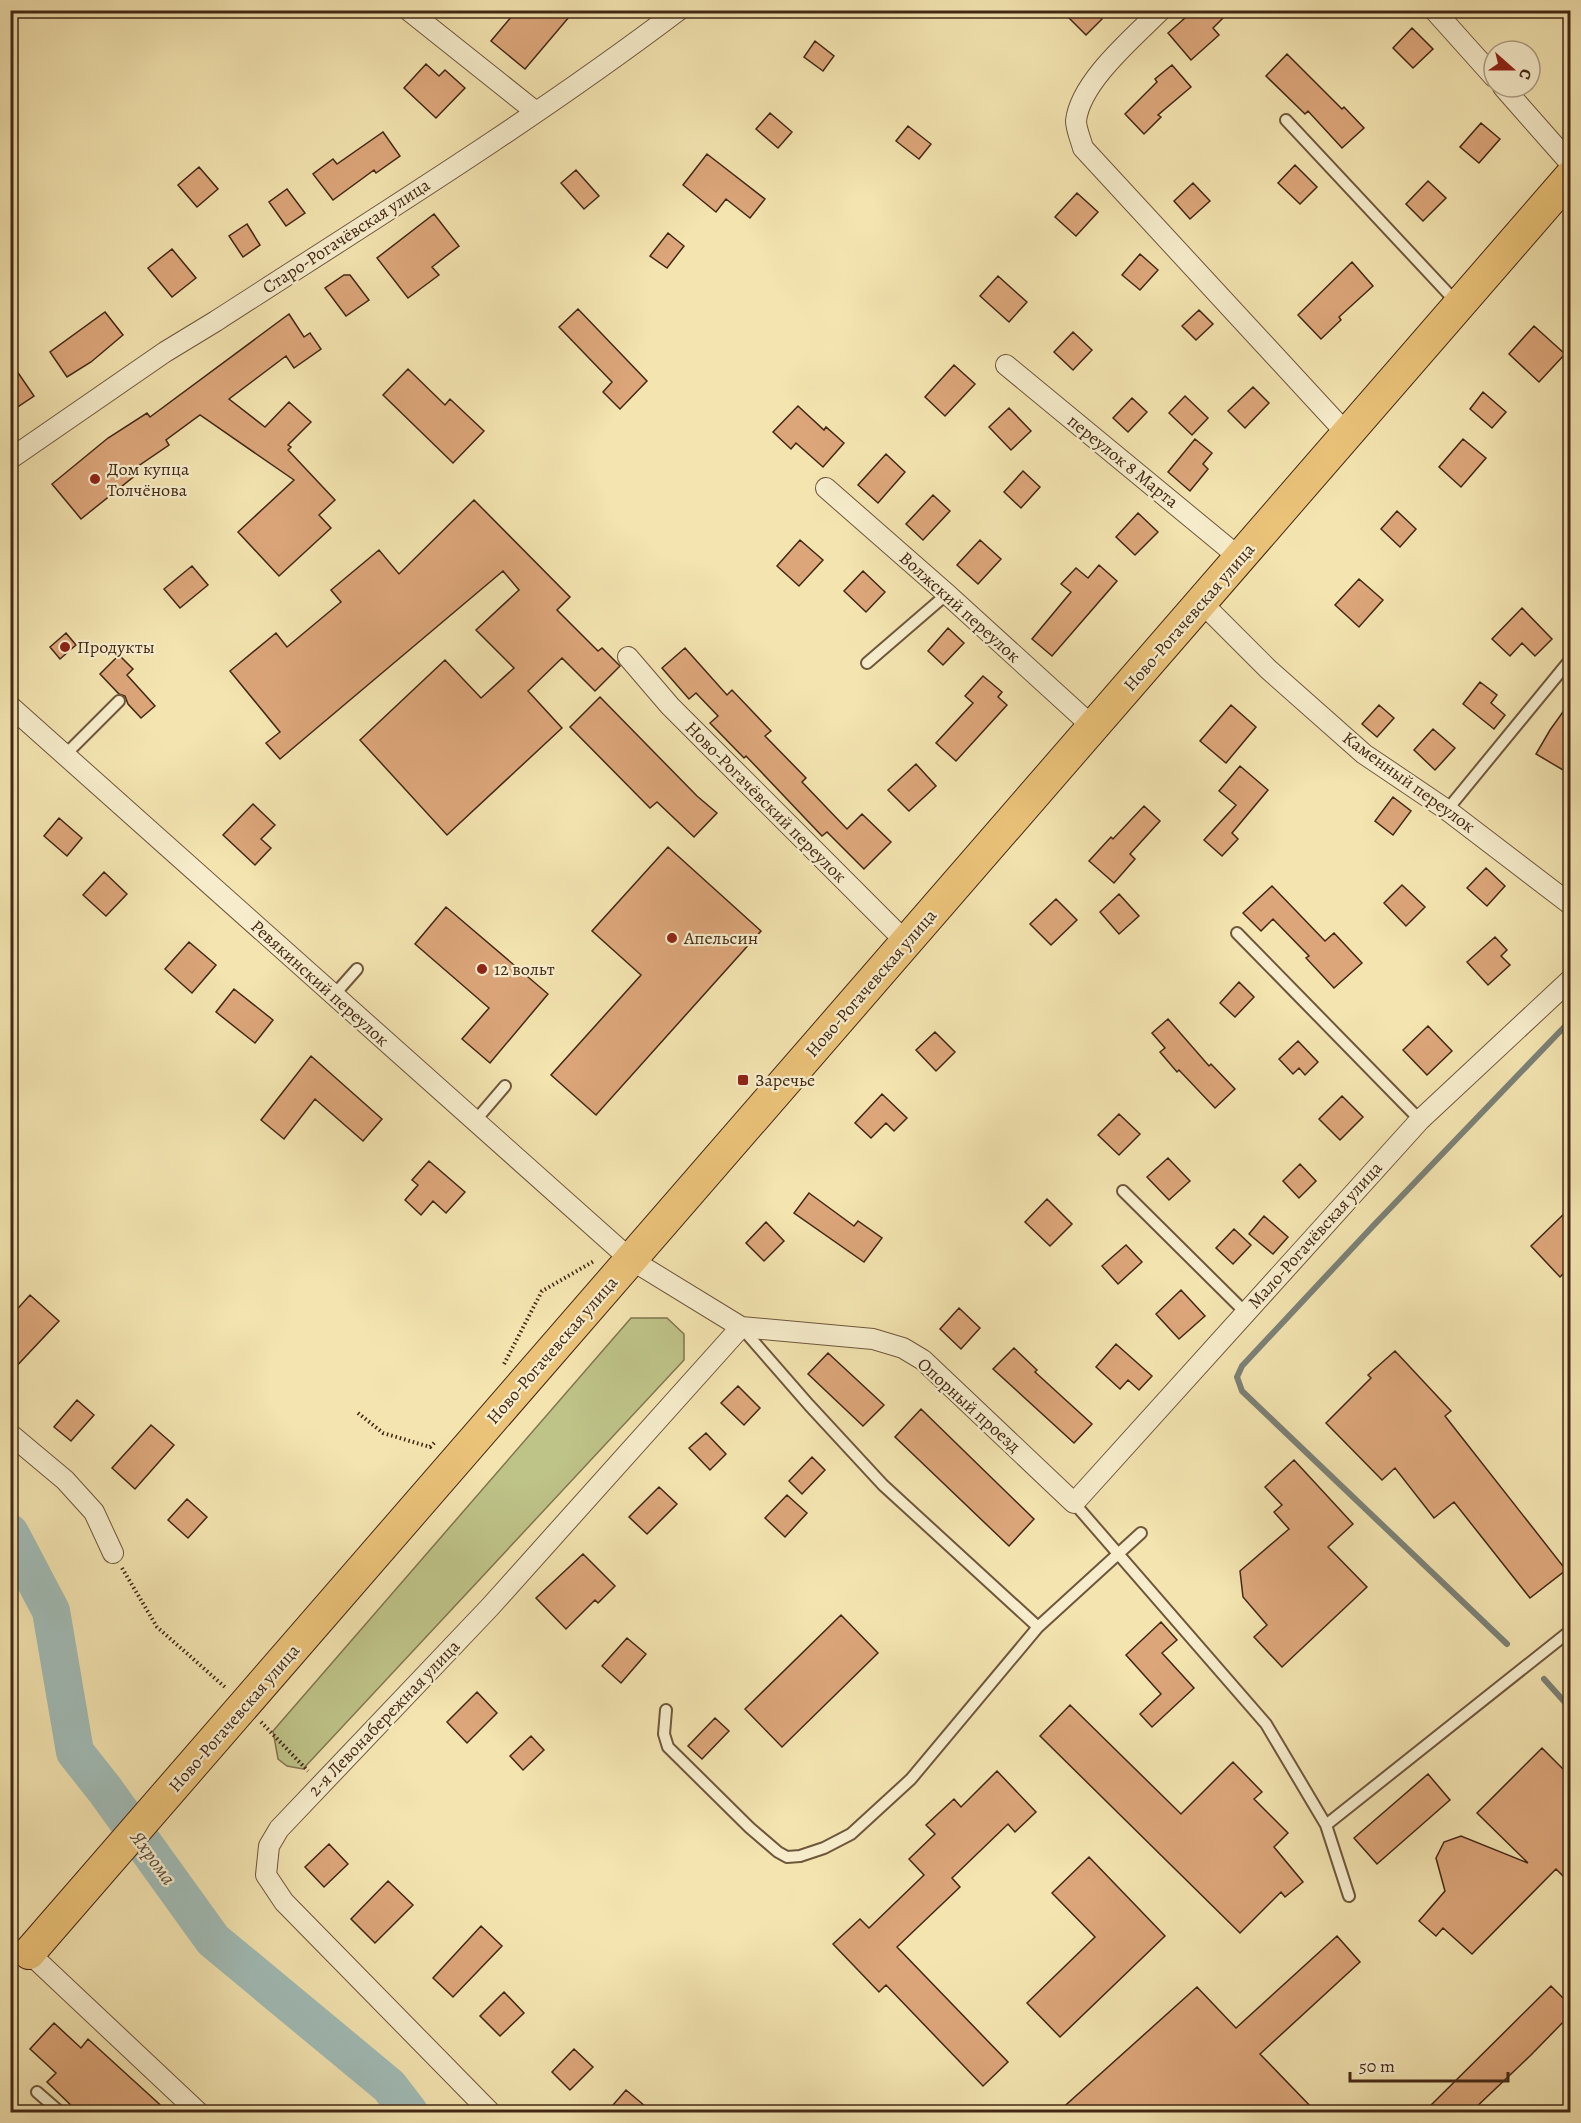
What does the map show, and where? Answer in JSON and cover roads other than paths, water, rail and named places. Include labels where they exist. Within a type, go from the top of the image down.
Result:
[{"type":"main road","name":"Ново-Рогачевская улица","points":[[36,1945],[236,1697],[624,1254],[907,943],[1570,177]]},
{"type":"street","name":"Старо-Рогачёвская улица","points":[[10,459],[165,352],[226,315],[614,60],[679,10]]},
{"type":"street","points":[[1161,10],[1098,73],[1086,94],[1076,122],[1083,148],[1347,434]]},
{"type":"street","points":[[1434,10],[1482,64]]},
{"type":"street","points":[[415,12],[536,112]]},
{"type":"street","points":[[1514,99],[1570,163]]},
{"type":"street","name":"переулок 8 Марта","points":[[1006,365],[1240,558]]},
{"type":"street","name":"Волжский переулок","points":[[826,488],[1093,727]]},
{"type":"street","name":"Каменный переулок","points":[[1202,603],[1268,669],[1364,754],[1447,810],[1570,904]]},
{"type":"street","name":"Ново-Рогачёвский переулок","points":[[627,657],[670,706],[907,943]]},
{"type":"street","name":"Ревякинский переулок","points":[[10,706],[624,1254],[741,1327]]},
{"type":"street","name":"Мало-Рогачёвская улица","points":[[1074,1503],[1420,1120],[1570,980]]},
{"type":"street","name":"Опорный проезд","points":[[741,1327],[873,1339],[903,1348],[923,1360],[1074,1503]]},
{"type":"street","name":"2-я Левонабережная улица","points":[[490,2112],[284,1902],[266,1875],[269,1846],[279,1829],[490,1607],[741,1327]]},
{"type":"street","points":[[10,1434],[65,1480],[94,1512],[113,1553]]},
{"type":"street","points":[[36,1945],[198,2112]]},
{"type":"lane","points":[[1286,120],[1459,305]]},
{"type":"lane","points":[[867,663],[947,594]]},
{"type":"lane","points":[[1447,810],[1570,660]]},
{"type":"lane","points":[[65,755],[119,701]]},
{"type":"lane","points":[[1237,933],[1420,1120]]},
{"type":"lane","points":[[334,995],[357,969]]},
{"type":"lane","points":[[475,1121],[505,1086]]},
{"type":"lane","points":[[1123,1191],[1245,1312]]},
{"type":"lane","points":[[741,1327],[808,1405],[883,1485],[1038,1627]]},
{"type":"lane","points":[[1074,1503],[1266,1724],[1326,1824],[1349,1896]]},
{"type":"lane","points":[[666,1710],[664,1734],[668,1748],[777,1852],[787,1857],[800,1856],[824,1848],[851,1834],[911,1779],[1038,1627],[1140,1533]]},
{"type":"lane","points":[[1326,1824],[1570,1631]]},
{"type":"lane","points":[[37,2092],[60,2112]]},
{"type":"waterway","points":[[1507,1644],[1242,1391],[1237,1377],[1242,1366],[1570,1021]]},
{"type":"waterway","name":"Яхрома","points":[[10,1533],[51,1611],[75,1752],[213,1940],[389,2086],[409,2112]]},
{"type":"waterway","points":[[1544,1679],[1570,1708]]},
{"type":"place","name":"Дом купца Толчёнова","points":[[95,479]]},
{"type":"place","name":"Продукты","points":[[65,647]]},
{"type":"place","name":"Апельсин","points":[[672,938]]},
{"type":"place","name":"12 вольт","points":[[482,969]]},
{"type":"place","name":"Заречье","points":[[743,1080]]}]
